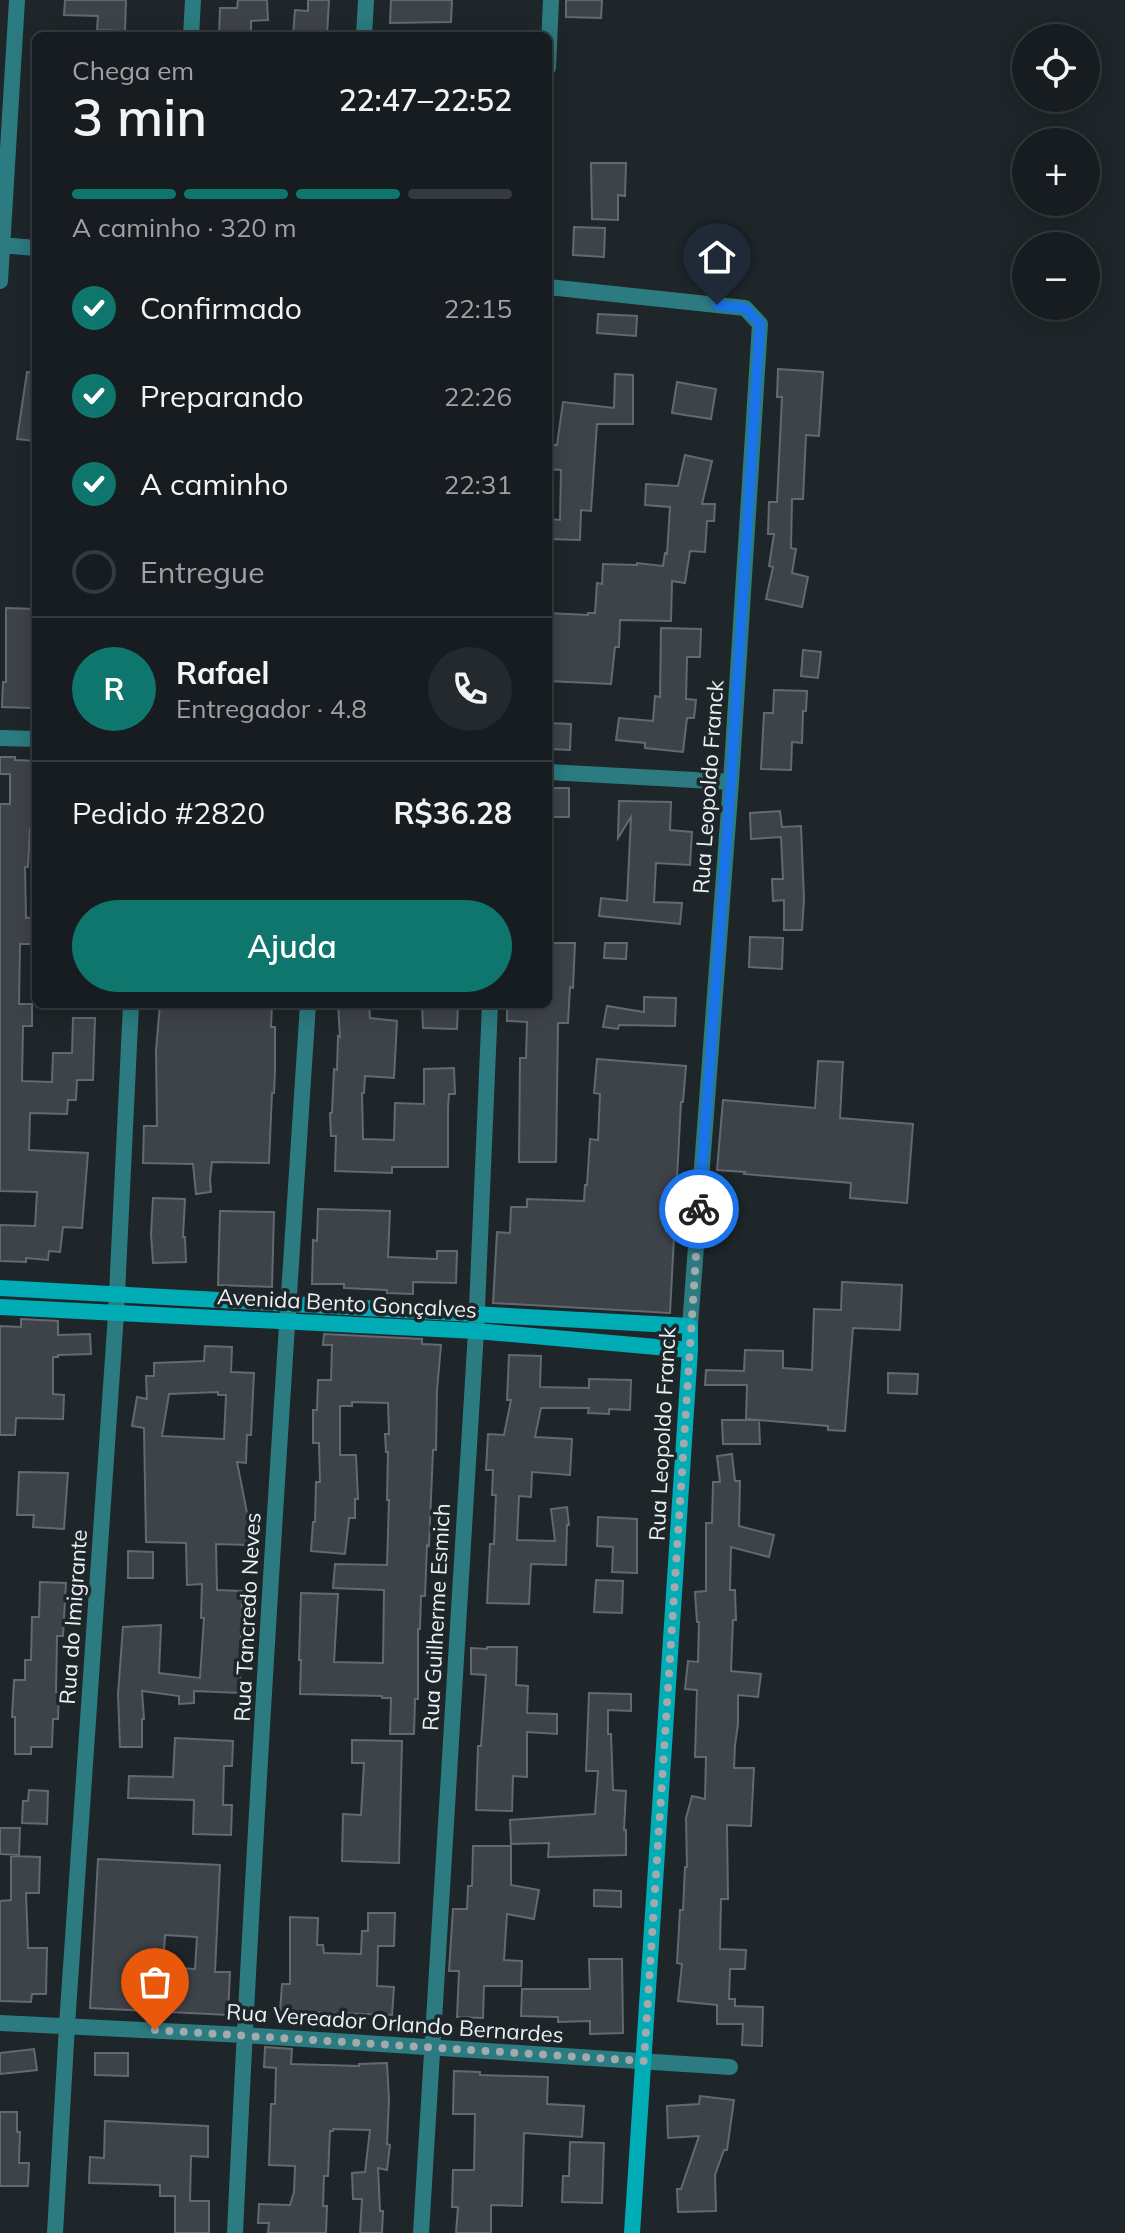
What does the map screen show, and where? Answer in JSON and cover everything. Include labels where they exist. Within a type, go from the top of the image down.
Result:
[{"type":"main road","name":"Avenida Bento Gonçalves","points":[[0,1288],[116,1294],[287,1314]]},
{"type":"main road","name":"Avenida Bento Gonçalves","points":[[0,1307],[116,1314],[287,1314],[476,1323],[690,1326]]},
{"type":"main road","name":"Avenida Bento Gonçalves","points":[[476,1323],[690,1350]]},
{"type":"main road","name":"Rua Leopoldo Franck","points":[[632,2233],[690,1326]]},
{"type":"street","points":[[0,281],[17,0]]},
{"type":"street","points":[[191,32],[193,0]]},
{"type":"street","points":[[364,32],[366,0]]},
{"type":"street","points":[[550,32],[551,0]]},
{"type":"street","points":[[1,245],[32,248]]},
{"type":"street","name":"Rua Leopoldo Franck","points":[[552,287],[745,308],[760,324],[731,782],[690,1326]]},
{"type":"street","points":[[0,738],[32,739]]},
{"type":"street","points":[[552,772],[731,782]]},
{"type":"street","name":"Rua do Imigrante","points":[[55,2233],[116,1314],[131,1008]]},
{"type":"street","name":"Rua Tancredo Neves","points":[[235,2233],[244,2035],[308,1008]]},
{"type":"street","name":"Rua Guilherme Esmich","points":[[421,2233],[476,1323],[490,1008]]},
{"type":"street","name":"Rua Vereador Orlando Bernardes","points":[[0,2023],[244,2035],[730,2067]]},
{"type":"building","points":[[65,0],[126,0],[125,31],[97,30],[98,16],[64,15]]},
{"type":"building","points":[[238,0],[267,0],[268,20],[251,21],[251,32],[219,32],[220,8],[237,8]]},
{"type":"building","points":[[308,0],[329,0],[327,32],[293,32],[295,10],[308,11]]},
{"type":"building","points":[[391,0],[452,0],[451,22],[390,23]]},
{"type":"building","points":[[566,0],[602,0],[601,18],[566,17]]},
{"type":"building","points":[[591,163],[626,163],[625,196],[618,195],[618,220],[592,219]]},
{"type":"building","points":[[574,227],[605,228],[604,257],[573,255]]},
{"type":"building","points":[[598,314],[637,316],[636,336],[597,333]]},
{"type":"building","points":[[778,369],[823,372],[819,436],[806,435],[803,499],[792,499],[791,548],[796,549],[792,573],[808,577],[802,607],[766,599],[773,567],[769,566],[774,534],[768,534],[769,502],[777,502],[782,397],[777,397]]},
{"type":"building","points":[[27,372],[32,373],[32,441],[17,439]]},
{"type":"building","points":[[615,374],[633,375],[633,424],[597,424],[591,511],[581,510],[580,540],[552,539],[552,519],[560,520],[561,470],[552,469],[552,445],[557,445],[563,402],[614,408]]},
{"type":"building","points":[[677,382],[716,389],[711,419],[672,413]]},
{"type":"building","points":[[685,455],[712,461],[702,504],[715,504],[714,521],[707,521],[705,552],[690,551],[685,583],[672,581],[671,621],[620,620],[619,647],[615,647],[611,684],[552,681],[552,613],[595,613],[597,583],[602,584],[603,564],[663,566],[667,554],[670,507],[645,505],[646,484],[678,486]]},
{"type":"building","points":[[6,608],[32,609],[32,708],[2,707],[3,682],[6,682]]},
{"type":"building","points":[[661,628],[701,629],[700,657],[687,657],[686,699],[696,700],[694,718],[687,718],[683,752],[645,748],[645,743],[616,740],[619,718],[653,721],[655,696],[660,697]]},
{"type":"building","points":[[803,650],[821,652],[818,678],[801,676]]},
{"type":"building","points":[[774,690],[807,691],[802,743],[792,742],[791,770],[761,769],[764,713],[773,713]]},
{"type":"building","points":[[552,723],[571,724],[570,750],[552,749]]},
{"type":"building","points":[[0,757],[32,761],[32,829],[28,867],[25,867],[26,918],[32,917],[32,944],[20,944],[19,1004],[32,1004],[32,1026],[23,1026],[22,1081],[52,1082],[53,1053],[72,1053],[73,1018],[95,1018],[93,1080],[77,1080],[76,1100],[68,1100],[67,1114],[30,1113],[29,1150],[88,1153],[82,1228],[63,1227],[60,1252],[49,1251],[48,1260],[26,1258],[26,1262],[0,1261],[0,1225],[35,1226],[37,1192],[0,1191],[0,804],[10,804],[10,774],[0,774]]},
{"type":"building","points":[[552,788],[569,788],[569,817],[552,817]]},
{"type":"building","points":[[619,801],[671,802],[670,830],[692,832],[690,865],[656,863],[654,902],[682,903],[680,924],[599,916],[601,898],[627,901],[631,817],[618,838]]},
{"type":"building","points":[[780,811],[782,827],[801,826],[802,930],[784,930],[784,900],[773,901],[772,879],[783,879],[781,837],[751,839],[750,813]]},
{"type":"building","points":[[750,937],[783,938],[782,969],[749,967]]},
{"type":"building","points":[[552,943],[575,943],[568,1023],[558,1023],[556,1162],[519,1162],[520,1058],[526,1058],[527,1022],[507,1021],[507,1008],[552,1008]]},
{"type":"building","points":[[605,943],[627,943],[626,959],[604,958]]},
{"type":"building","points":[[644,997],[676,998],[675,1026],[603,1027],[607,1006],[644,1012]]},
{"type":"building","points":[[160,1008],[272,1008],[275,1071],[269,1163],[212,1162],[211,1192],[196,1194],[193,1164],[143,1163],[144,1126],[157,1126],[156,1050]]},
{"type":"building","points":[[338,1008],[369,1008],[370,1018],[397,1021],[394,1078],[365,1076],[362,1093],[363,1139],[394,1140],[395,1103],[424,1104],[424,1069],[454,1068],[455,1094],[449,1094],[448,1107],[448,1167],[392,1167],[392,1173],[335,1171],[336,1136],[331,1136],[330,1113],[340,1037]]},
{"type":"building","points":[[422,1008],[458,1008],[457,1029],[423,1028]]},
{"type":"building","points":[[597,1059],[686,1066],[681,1102],[670,1313],[493,1303],[497,1232],[510,1233],[511,1207],[527,1207],[527,1199],[584,1201],[590,1139],[598,1140],[600,1094],[594,1093]]},
{"type":"building","points":[[818,1061],[843,1062],[840,1118],[913,1124],[907,1203],[850,1198],[851,1183],[717,1170],[723,1100],[815,1108]]},
{"type":"building","points":[[153,1198],[185,1199],[183,1237],[186,1262],[153,1263]]},
{"type":"building","points":[[318,1209],[390,1211],[388,1257],[437,1259],[437,1251],[457,1251],[456,1283],[413,1282],[413,1294],[344,1288],[344,1284],[312,1284],[313,1240],[317,1241]]},
{"type":"building","points":[[220,1211],[274,1212],[272,1287],[218,1285]]},
{"type":"building","points":[[842,1282],[902,1285],[900,1330],[853,1328],[845,1431],[828,1430],[828,1426],[746,1419],[747,1385],[705,1385],[706,1370],[744,1371],[745,1350],[783,1351],[783,1368],[812,1370],[814,1309],[841,1310]]},
{"type":"building","points":[[21,1319],[58,1321],[58,1335],[90,1334],[91,1354],[53,1357],[53,1394],[64,1395],[63,1419],[16,1418],[15,1435],[0,1435],[0,1326],[21,1327]]},
{"type":"building","points":[[324,1334],[422,1339],[422,1344],[441,1345],[425,1596],[421,1596],[418,1629],[418,1699],[415,1699],[414,1734],[390,1734],[391,1698],[300,1694],[301,1593],[338,1594],[334,1662],[383,1663],[384,1590],[333,1588],[335,1564],[387,1565],[389,1500],[385,1434],[389,1434],[388,1403],[352,1402],[352,1406],[340,1406],[340,1455],[356,1455],[358,1499],[355,1499],[355,1518],[349,1518],[345,1554],[311,1551],[316,1482],[320,1482],[319,1443],[313,1443],[313,1410],[317,1410],[318,1380],[331,1380],[332,1345],[323,1345]]},
{"type":"building","points":[[205,1346],[232,1347],[231,1372],[254,1373],[251,1435],[247,1435],[246,1463],[237,1462],[249,1518],[248,1545],[216,1544],[217,1590],[242,1591],[240,1693],[194,1691],[194,1703],[179,1704],[179,1696],[142,1691],[142,1747],[120,1747],[118,1694],[123,1627],[161,1625],[159,1673],[200,1678],[204,1618],[201,1618],[202,1584],[187,1585],[186,1543],[146,1542],[144,1428],[132,1426],[137,1397],[147,1399],[146,1376],[154,1376],[154,1363],[204,1361]],"holes":[[[218,1392],[218,1395],[226,1395],[224,1439],[162,1436],[169,1394]]]},
{"type":"building","points":[[509,1355],[541,1356],[540,1387],[589,1388],[589,1379],[631,1380],[630,1410],[609,1409],[609,1414],[588,1413],[589,1408],[541,1408],[535,1437],[572,1439],[570,1475],[532,1472],[531,1497],[519,1496],[517,1540],[555,1541],[551,1509],[567,1507],[569,1525],[566,1565],[531,1564],[529,1604],[487,1603],[496,1495],[492,1495],[493,1470],[486,1470],[488,1434],[504,1435],[511,1400],[507,1400]]},
{"type":"building","points":[[888,1373],[918,1374],[917,1394],[888,1393]]},
{"type":"building","points":[[722,1420],[759,1420],[760,1444],[723,1444]]},
{"type":"building","points":[[732,1454],[735,1481],[740,1481],[739,1526],[774,1535],[769,1557],[731,1547],[730,1590],[735,1590],[736,1620],[733,1620],[731,1671],[761,1674],[758,1697],[738,1695],[734,1768],[754,1768],[751,1826],[727,1825],[728,1899],[721,1899],[720,1949],[746,1950],[745,1969],[730,1969],[729,1999],[735,1999],[735,2006],[763,2007],[762,2046],[742,2045],[743,2024],[717,2024],[717,2005],[678,2001],[682,1964],[677,1963],[680,1910],[683,1910],[687,1867],[686,1818],[692,1796],[705,1799],[706,1757],[695,1757],[697,1690],[685,1689],[688,1661],[698,1662],[699,1622],[695,1592],[706,1591],[706,1523],[712,1523],[713,1482],[720,1482],[717,1456]]},
{"type":"building","points":[[19,1472],[68,1473],[64,1529],[33,1527],[34,1515],[17,1515]]},
{"type":"building","points":[[598,1517],[637,1519],[637,1573],[612,1572],[613,1547],[597,1546]]},
{"type":"building","points":[[128,1551],[153,1552],[153,1578],[128,1578]]},
{"type":"building","points":[[596,1580],[623,1581],[622,1613],[594,1612]]},
{"type":"building","points":[[40,1582],[66,1583],[63,1636],[57,1636],[58,1719],[53,1719],[52,1747],[31,1747],[31,1754],[15,1754],[15,1717],[12,1717],[14,1680],[25,1680],[25,1660],[31,1660],[32,1617],[39,1617]]},
{"type":"building","points":[[517,1647],[516,1685],[528,1686],[527,1713],[557,1714],[557,1734],[527,1732],[527,1777],[513,1776],[512,1811],[476,1810],[478,1746],[481,1746],[486,1675],[471,1674],[471,1648]]},
{"type":"building","points":[[589,1693],[631,1694],[631,1711],[608,1710],[613,1790],[626,1791],[626,1855],[548,1857],[549,1843],[511,1844],[510,1820],[595,1814],[598,1771],[586,1771]]},
{"type":"building","points":[[175,1738],[233,1741],[232,1766],[224,1766],[223,1805],[232,1805],[231,1835],[193,1834],[194,1800],[128,1798],[129,1776],[173,1777]]},
{"type":"building","points":[[352,1740],[402,1741],[399,1863],[342,1861],[343,1814],[361,1815],[364,1763],[352,1763]]},
{"type":"building","points":[[29,1790],[48,1791],[47,1824],[22,1823],[23,1801],[28,1801]]},
{"type":"building","points":[[0,1828],[20,1828],[19,1855],[0,1854]]},
{"type":"building","points":[[473,1846],[511,1846],[511,1885],[539,1890],[534,1919],[507,1914],[504,1960],[522,1961],[521,1986],[484,1986],[483,2018],[457,2017],[459,1971],[449,1971],[453,1909],[467,1909],[468,1886],[472,1886]]},
{"type":"building","points":[[11,1856],[40,1857],[39,1893],[26,1893],[28,1948],[47,1948],[46,1994],[32,1994],[31,2002],[0,2001],[0,1901],[11,1900]]},
{"type":"building","points":[[98,1859],[220,1865],[215,1972],[230,1972],[228,2015],[90,2008]],"holes":[[[165,1935],[197,1937],[195,1969],[163,1967]]]},
{"type":"building","points":[[594,1890],[621,1891],[621,1907],[594,1906]]},
{"type":"building","points":[[368,1913],[395,1913],[394,1946],[378,1946],[377,1986],[394,1987],[392,2015],[280,2011],[282,1984],[290,1984],[290,1917],[318,1918],[317,1945],[323,1945],[324,1953],[361,1954],[362,1931],[368,1931]]},
{"type":"building","points":[[589,1959],[622,1959],[623,2033],[590,2034],[590,2021],[558,2022],[558,2017],[521,2016],[522,1989],[590,1989]]},
{"type":"building","points":[[265,2047],[292,2049],[291,2064],[359,2066],[387,2063],[387,2144],[390,2145],[387,2170],[378,2168],[382,2233],[360,2233],[362,2199],[353,2199],[352,2173],[365,2172],[370,2130],[330,2131],[328,2176],[324,2176],[326,2233],[268,2233],[269,2223],[258,2223],[259,2204],[290,2205],[294,2192],[295,2166],[269,2165],[276,2068],[264,2067]]},
{"type":"building","points":[[34,2049],[37,2070],[0,2074],[0,2053]]},
{"type":"building","points":[[95,2053],[128,2053],[128,2076],[95,2075]]},
{"type":"building","points":[[454,2071],[548,2077],[547,2104],[584,2106],[582,2137],[524,2133],[522,2206],[491,2205],[491,2233],[456,2233],[458,2207],[452,2207],[453,2170],[474,2170],[475,2114],[453,2114]]},
{"type":"building","points":[[700,2096],[734,2100],[727,2150],[724,2150],[715,2175],[716,2211],[678,2212],[677,2189],[681,2189],[699,2136],[668,2138],[667,2106],[699,2104]]},
{"type":"building","points":[[0,2112],[17,2112],[19,2163],[29,2163],[28,2186],[0,2186]]},
{"type":"building","points":[[105,2121],[208,2126],[208,2157],[191,2156],[190,2201],[209,2201],[209,2233],[175,2233],[175,2196],[160,2196],[160,2185],[89,2183],[90,2157],[104,2158]]},
{"type":"building","points":[[570,2142],[604,2143],[602,2203],[562,2202],[563,2176],[569,2176]]},
{"type":"way so far","points":[[155,2030],[644,2061],[699,1209]]},
{"type":"route","points":[[699,1209],[731,782],[760,324],[745,308],[717,305]]}]
